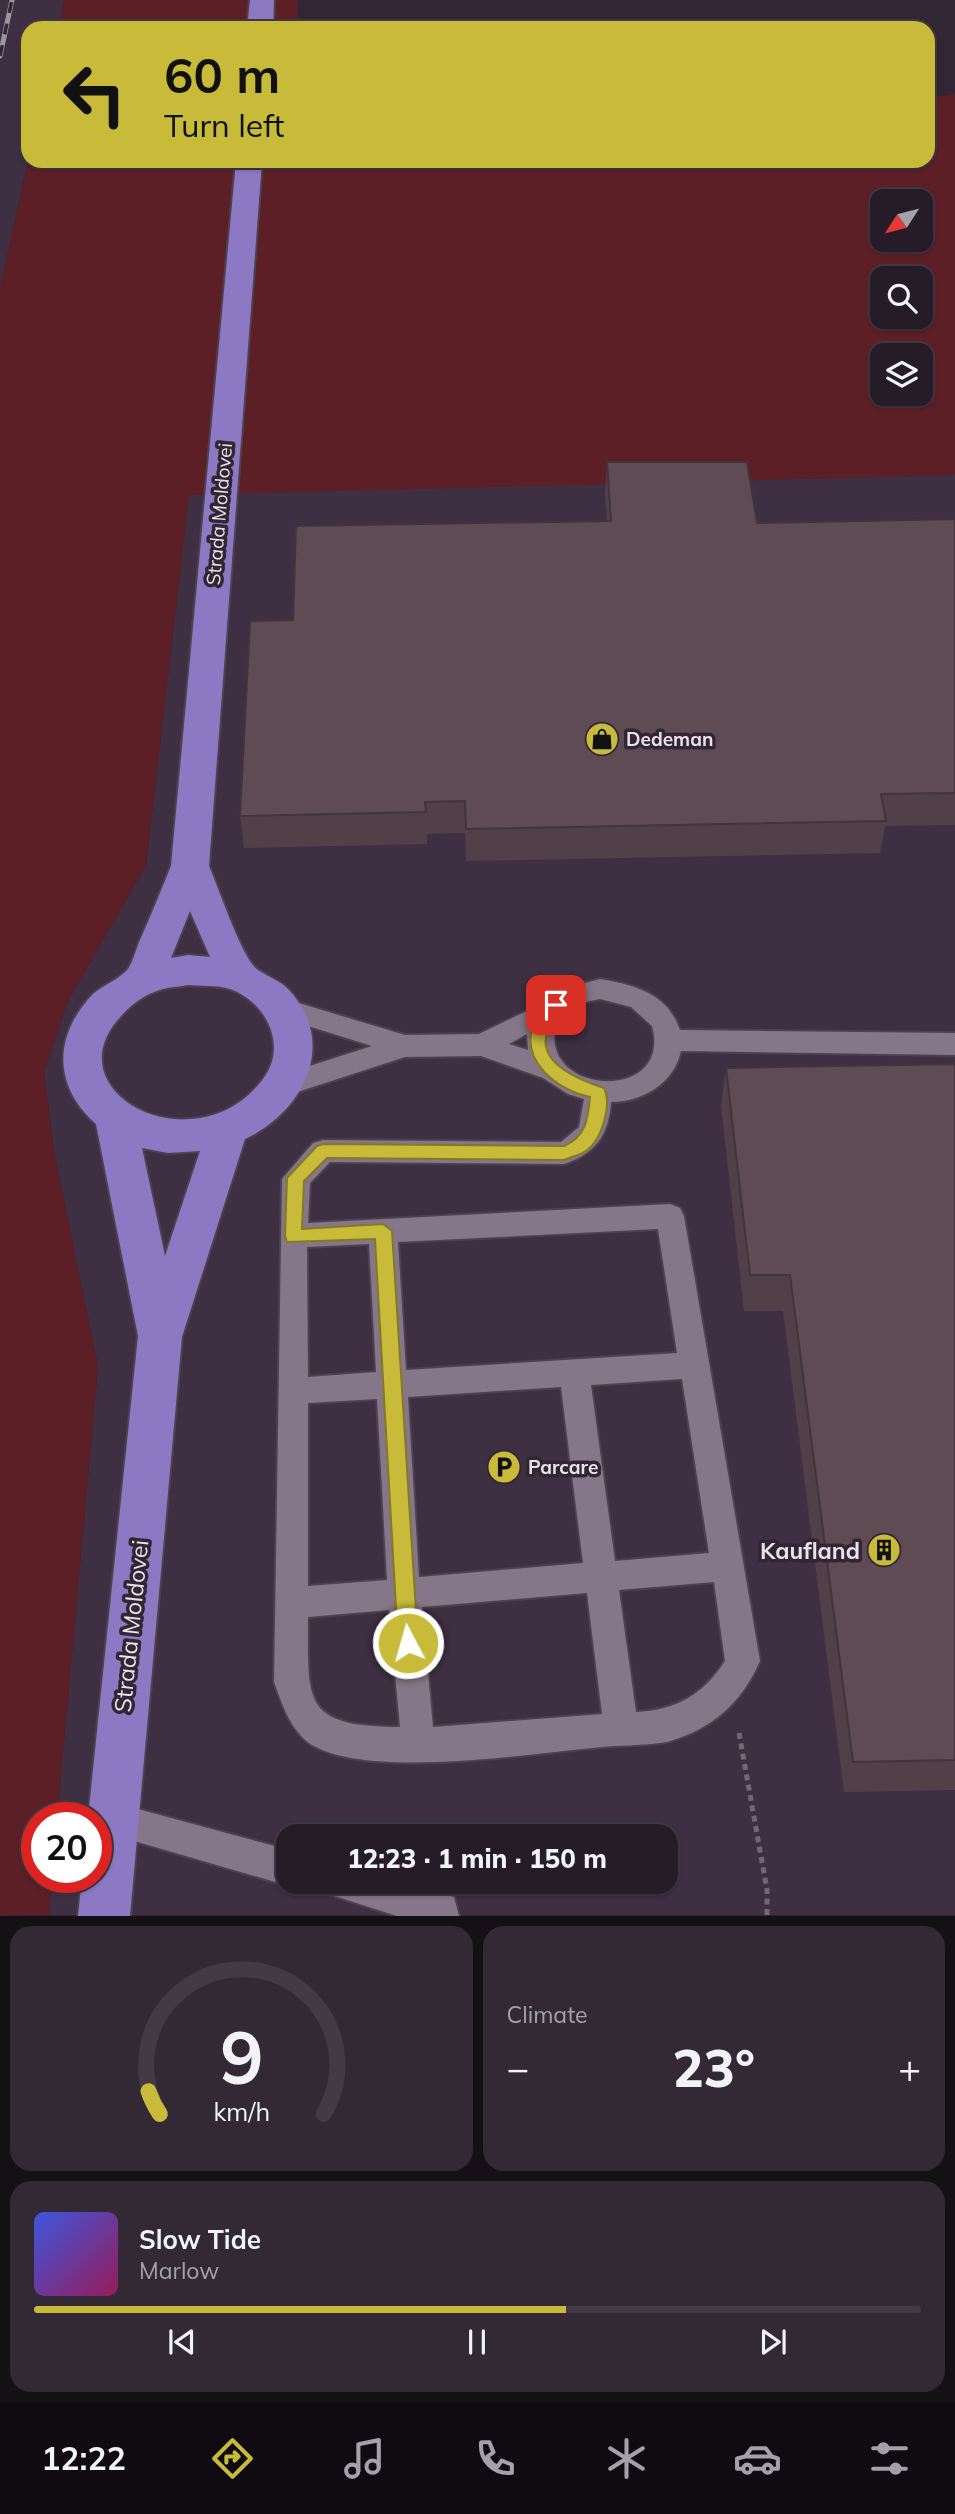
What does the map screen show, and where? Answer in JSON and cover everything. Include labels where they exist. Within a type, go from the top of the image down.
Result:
[{"type":"main road","points":[[260,21],[262,0]]},
{"type":"main road","name":"Strada Moldovei","points":[[142,981],[190,866],[248,168]]},
{"type":"main road","name":"Strada Moldovei","points":[[190,866],[238,976]]},
{"type":"main road","points":[[188,970],[238,976],[260,987],[282,1008],[292,1027],[294,1065],[282,1086],[258,1110],[228,1128],[182,1137],[149,1134],[116,1120],[86,1085],[80,1057],[83,1039],[99,1012],[113,998],[142,981],[188,970]]},
{"type":"main road","name":"Strada Moldovei","points":[[116,1120],[160,1337]]},
{"type":"main road","name":"Strada Moldovei","points":[[112,1819],[160,1337],[228,1128]]},
{"type":"main road","name":"Strada Moldovei","points":[[104,1916],[106,1893]]},
{"type":"lane","points":[[482,1045],[547,1013],[568,996],[600,989],[625,993],[648,1003],[662,1018],[670,1040],[668,1055],[658,1073],[643,1084],[620,1092],[598,1093],[575,1087],[553,1070],[539,1053],[537,1036],[547,1013]]},
{"type":"lane","points":[[282,1008],[405,1046]]},
{"type":"lane","points":[[670,1040],[955,1044]]},
{"type":"lane","points":[[282,1086],[405,1046],[482,1045],[553,1070]]},
{"type":"lane","points":[[293,1236],[670,1216],[743,1661],[731,1687],[714,1703],[674,1724],[418,1742],[360,1743],[326,1734],[302,1713],[291,1682],[293,1236],[296,1178],[323,1151],[564,1153],[582,1146],[597,1121],[598,1093]]},
{"type":"lane","points":[[383,1231],[404,1594],[418,1742]]},
{"type":"lane","points":[[292,1391],[694,1365]]},
{"type":"lane","points":[[574,1373],[621,1728]]},
{"type":"lane","points":[[292,1603],[601,1579],[728,1566]]},
{"type":"lane","points":[[112,1819],[276,1864]]},
{"type":"lane","points":[[384,1894],[441,1910],[442,1916]]},
{"type":"path","points":[[731,1687],[767,1890],[767,1916]]},
{"type":"shaded area","points":[[0,0],[64,0],[60,21],[21,21],[21,168],[26,168],[0,289]]},
{"type":"shaded area","points":[[64,0],[298,0],[297,21],[60,21]]},
{"type":"shaded area","points":[[955,94],[955,475],[189,495],[146,865],[68,1001],[44,1071],[54,1152],[98,1366],[58,1802],[21,1802],[21,1893],[51,1893],[49,1915],[0,1916],[0,289],[26,168],[935,168],[935,97]]},
{"type":"shaded area","points":[[955,475],[955,1915],[49,1915],[51,1893],[112,1893],[112,1802],[58,1802],[98,1366],[54,1152],[44,1071],[68,1001],[146,865],[189,494]]},
{"type":"building","name":"Dedeman","points":[[607,462],[747,462],[757,523],[955,519],[955,793],[881,794],[886,821],[466,829],[465,801],[425,802],[426,812],[240,816],[250,621],[293,620],[296,526],[611,521]]},
{"type":"building","name":"Kaufland","points":[[955,1064],[955,1760],[853,1762],[790,1275],[750,1275],[726,1068]]},
{"type":"railway","points":[[0,56],[12,0]]},
{"type":"place","name":"Dedeman","points":[[602,739]]},
{"type":"place","name":"Parcare","points":[[504,1467]]},
{"type":"place","name":"Kaufland","points":[[884,1550]]},
{"type":"route","points":[[408,1643],[383,1231],[293,1236],[296,1178],[323,1151],[564,1153],[582,1146],[597,1121],[598,1093],[575,1087],[553,1070],[539,1053],[537,1036],[547,1013],[556,1005]]}]
